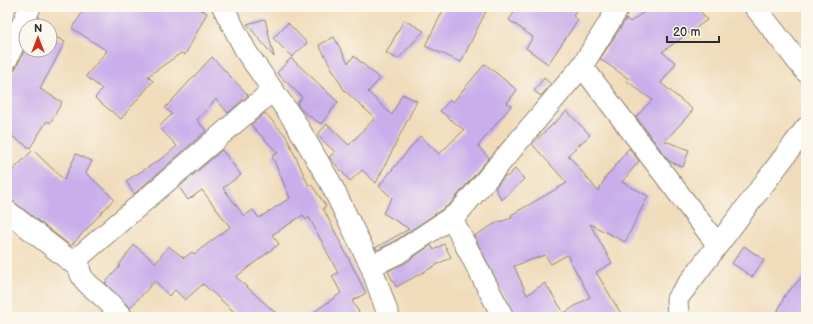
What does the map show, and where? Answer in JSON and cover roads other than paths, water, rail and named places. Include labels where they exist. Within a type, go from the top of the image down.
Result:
[{"type":"street","points":[[7,59],[30,7]]},
{"type":"street","points":[[223,7],[247,53],[295,122],[330,182],[371,266],[389,317]]},
{"type":"street","points":[[371,266],[398,253],[452,219],[582,66],[619,7]]},
{"type":"street","points":[[755,7],[806,72]]},
{"type":"street","points":[[582,66],[717,244]]},
{"type":"street","points":[[78,267],[79,257],[273,90]]},
{"type":"street","points":[[678,317],[677,299],[806,128]]},
{"type":"street","points":[[7,211],[78,267],[84,280],[103,296],[122,317]]},
{"type":"street","points":[[452,219],[503,317]]}]
